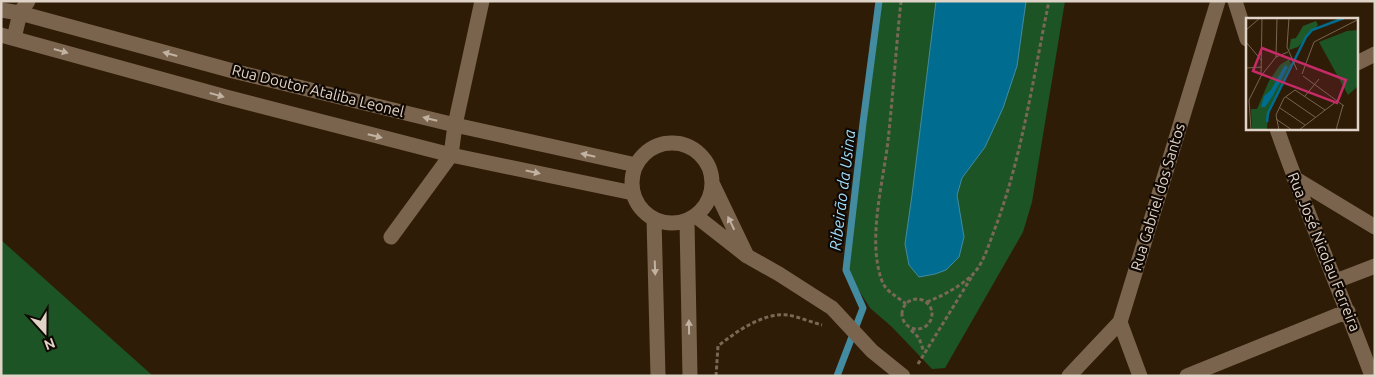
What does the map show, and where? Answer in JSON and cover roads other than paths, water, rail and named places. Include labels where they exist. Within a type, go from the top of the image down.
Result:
[{"type":"street","points":[[391,237],[451,155],[455,125],[482,1]]},
{"type":"street","name":"Rua Gabriel dos Santos","points":[[1069,376],[1120,322],[1218,1]]},
{"type":"street","points":[[1235,1],[1246,36]]},
{"type":"street","points":[[8,36],[24,7]]},
{"type":"street","name":"Rua Doutor Ataliba Leonel","points":[[1,10],[24,7],[233,71],[455,125],[636,165]]},
{"type":"street","name":"Rua Doutor Ataliba Leonel","points":[[8,36],[226,97],[451,155],[633,193]]},
{"type":"street","points":[[1358,62],[1375,54]]},
{"type":"street","name":"Rua José Nicolau Ferreira","points":[[1277,130],[1294,178],[1372,376]]},
{"type":"street","points":[[674,143],[686,146],[697,152],[706,161],[712,173],[713,185],[710,198],[704,208],[692,218],[676,223],[665,223],[654,219],[641,208],[633,193],[632,181],[636,165],[650,150],[661,145],[674,143]]},
{"type":"street","points":[[1294,178],[1375,227]]},
{"type":"street","points":[[713,185],[747,256]]},
{"type":"street","points":[[692,218],[747,256],[832,308],[872,351],[903,376]]},
{"type":"street","points":[[690,376],[692,218]]},
{"type":"street","points":[[654,219],[658,376]]},
{"type":"street","points":[[1336,281],[1375,266]]},
{"type":"street","points":[[1187,376],[1348,312]]},
{"type":"street","points":[[1120,322],[1140,376]]},
{"type":"water","points":[[936,1],[1026,1],[1017,66],[1003,108],[985,147],[962,178],[957,195],[964,237],[959,257],[946,270],[919,277],[909,265],[905,244]]},
{"type":"waterway","name":"Ribeirão da Usina","points":[[837,376],[863,308],[846,270],[879,1]]}]
